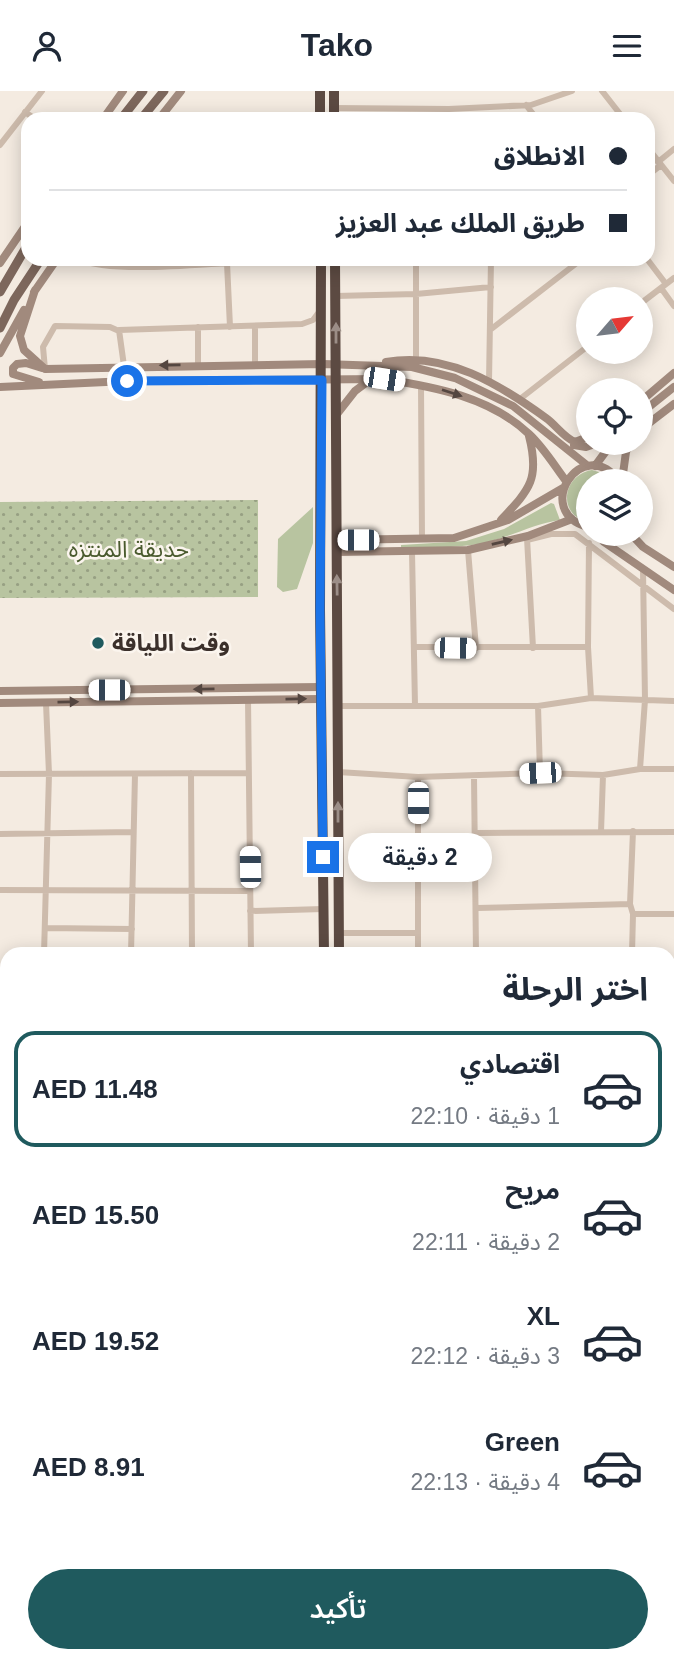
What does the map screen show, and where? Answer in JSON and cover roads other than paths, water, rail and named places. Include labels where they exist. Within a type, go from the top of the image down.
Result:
[{"type":"highway","points":[[320,91],[320,112]]},
{"type":"highway","points":[[334,91],[334,112]]},
{"type":"highway","points":[[321,266],[324,947]]},
{"type":"highway","points":[[335,266],[340,947]]},
{"type":"main road","points":[[108,112],[123,91]]},
{"type":"main road","points":[[126,112],[143,91]]},
{"type":"main road","points":[[148,112],[164,91]]},
{"type":"main road","points":[[164,112],[181,91]]},
{"type":"main road","points":[[0,263],[21,232]]},
{"type":"main road","points":[[0,292],[21,256]]},
{"type":"main road","points":[[0,328],[36,266]]},
{"type":"main road","points":[[1,350],[52,266]]},
{"type":"main road","points":[[35,290],[20,336],[24,350],[45,369]]},
{"type":"main road","points":[[368,366],[415,358],[471,373],[520,400],[555,424],[568,439]]},
{"type":"main road","points":[[48,384],[13,374],[13,368],[17,364],[26,363],[45,369],[323,364],[412,367],[455,378],[539,419],[576,442]]},
{"type":"main road","points":[[439,363],[455,378]]},
{"type":"main road","points":[[653,391],[674,373]]},
{"type":"main road","points":[[337,414],[355,391],[371,379]]},
{"type":"main road","points":[[0,387],[127,381],[371,379],[452,392],[487,406],[528,433],[546,453],[565,485],[563,505],[576,521]]},
{"type":"main road","points":[[653,404],[674,387]]},
{"type":"main road","points":[[653,420],[674,404]]},
{"type":"main road","points":[[513,406],[591,466],[600,469]]},
{"type":"main road","points":[[497,524],[519,501],[533,475],[535,462],[528,433]]},
{"type":"main road","points":[[552,435],[569,445],[576,446]]},
{"type":"main road","points":[[337,540],[454,538],[523,512],[565,485],[575,471],[591,466],[601,455]]},
{"type":"main road","points":[[337,552],[468,550],[527,538],[572,519]]},
{"type":"main road","points":[[610,546],[674,590]]},
{"type":"main road","points":[[642,546],[674,567]]},
{"type":"main road","points":[[0,691],[321,693]]},
{"type":"main road","points":[[0,703],[248,699],[321,693]]},
{"type":"street","points":[[26,112],[42,91]]},
{"type":"street","points":[[355,112],[526,105],[572,91]]},
{"type":"street","points":[[602,91],[618,112]]},
{"type":"street","points":[[526,105],[532,112]]},
{"type":"street","points":[[0,145],[21,118]]},
{"type":"street","points":[[655,168],[674,149]]},
{"type":"street","points":[[655,157],[674,181]]},
{"type":"street","points":[[227,266],[230,327]]},
{"type":"street","points":[[415,358],[416,266]]},
{"type":"street","points":[[489,382],[491,266]]},
{"type":"street","points":[[490,330],[573,266]]},
{"type":"street","points":[[651,266],[674,306]]},
{"type":"street","points":[[653,294],[674,278]]},
{"type":"street","points":[[336,296],[416,294],[491,287]]},
{"type":"street","points":[[45,369],[43,347],[55,326],[110,327],[119,331],[302,324],[313,320],[322,308]]},
{"type":"street","points":[[255,326],[255,365]]},
{"type":"street","points":[[198,327],[198,365]]},
{"type":"street","points":[[119,331],[124,366]]},
{"type":"street","points":[[520,400],[576,356]]},
{"type":"street","points":[[421,385],[422,539]]},
{"type":"street","points":[[533,648],[527,538],[551,534],[576,535]]},
{"type":"street","points":[[589,546],[588,647],[591,698]]},
{"type":"street","points":[[593,546],[674,610]]},
{"type":"street","points":[[468,550],[476,648]]},
{"type":"street","points":[[412,552],[415,706]]},
{"type":"street","points":[[639,769],[645,700],[643,570]]},
{"type":"street","points":[[414,647],[588,647]]},
{"type":"street","points":[[338,706],[538,706],[591,698],[674,701]]},
{"type":"street","points":[[248,699],[251,947]]},
{"type":"street","points":[[44,947],[49,774],[46,703]]},
{"type":"street","points":[[538,706],[540,773]]},
{"type":"street","points":[[338,772],[418,777],[540,773],[603,775],[639,769],[674,769]]},
{"type":"street","points":[[191,773],[192,947]]},
{"type":"street","points":[[0,774],[248,773]]},
{"type":"street","points":[[131,947],[135,774]]},
{"type":"street","points":[[601,832],[603,775]]},
{"type":"street","points":[[474,776],[476,947]]},
{"type":"street","points":[[418,777],[418,947]]},
{"type":"street","points":[[632,947],[634,914],[630,904],[633,831]]},
{"type":"street","points":[[0,834],[134,832]]},
{"type":"street","points":[[476,834],[674,832]]},
{"type":"street","points":[[0,890],[250,891]]},
{"type":"street","points":[[477,908],[630,904]]},
{"type":"street","points":[[250,911],[323,909]]},
{"type":"street","points":[[634,914],[674,914]]},
{"type":"street","points":[[45,928],[132,929]]},
{"type":"street","points":[[339,933],[418,933]]},
{"type":"place","name":"وقت اللياقة","points":[[98,643]]},
{"type":"park label","name":"حديقة المنتزه","points":[[129,549]]}]
